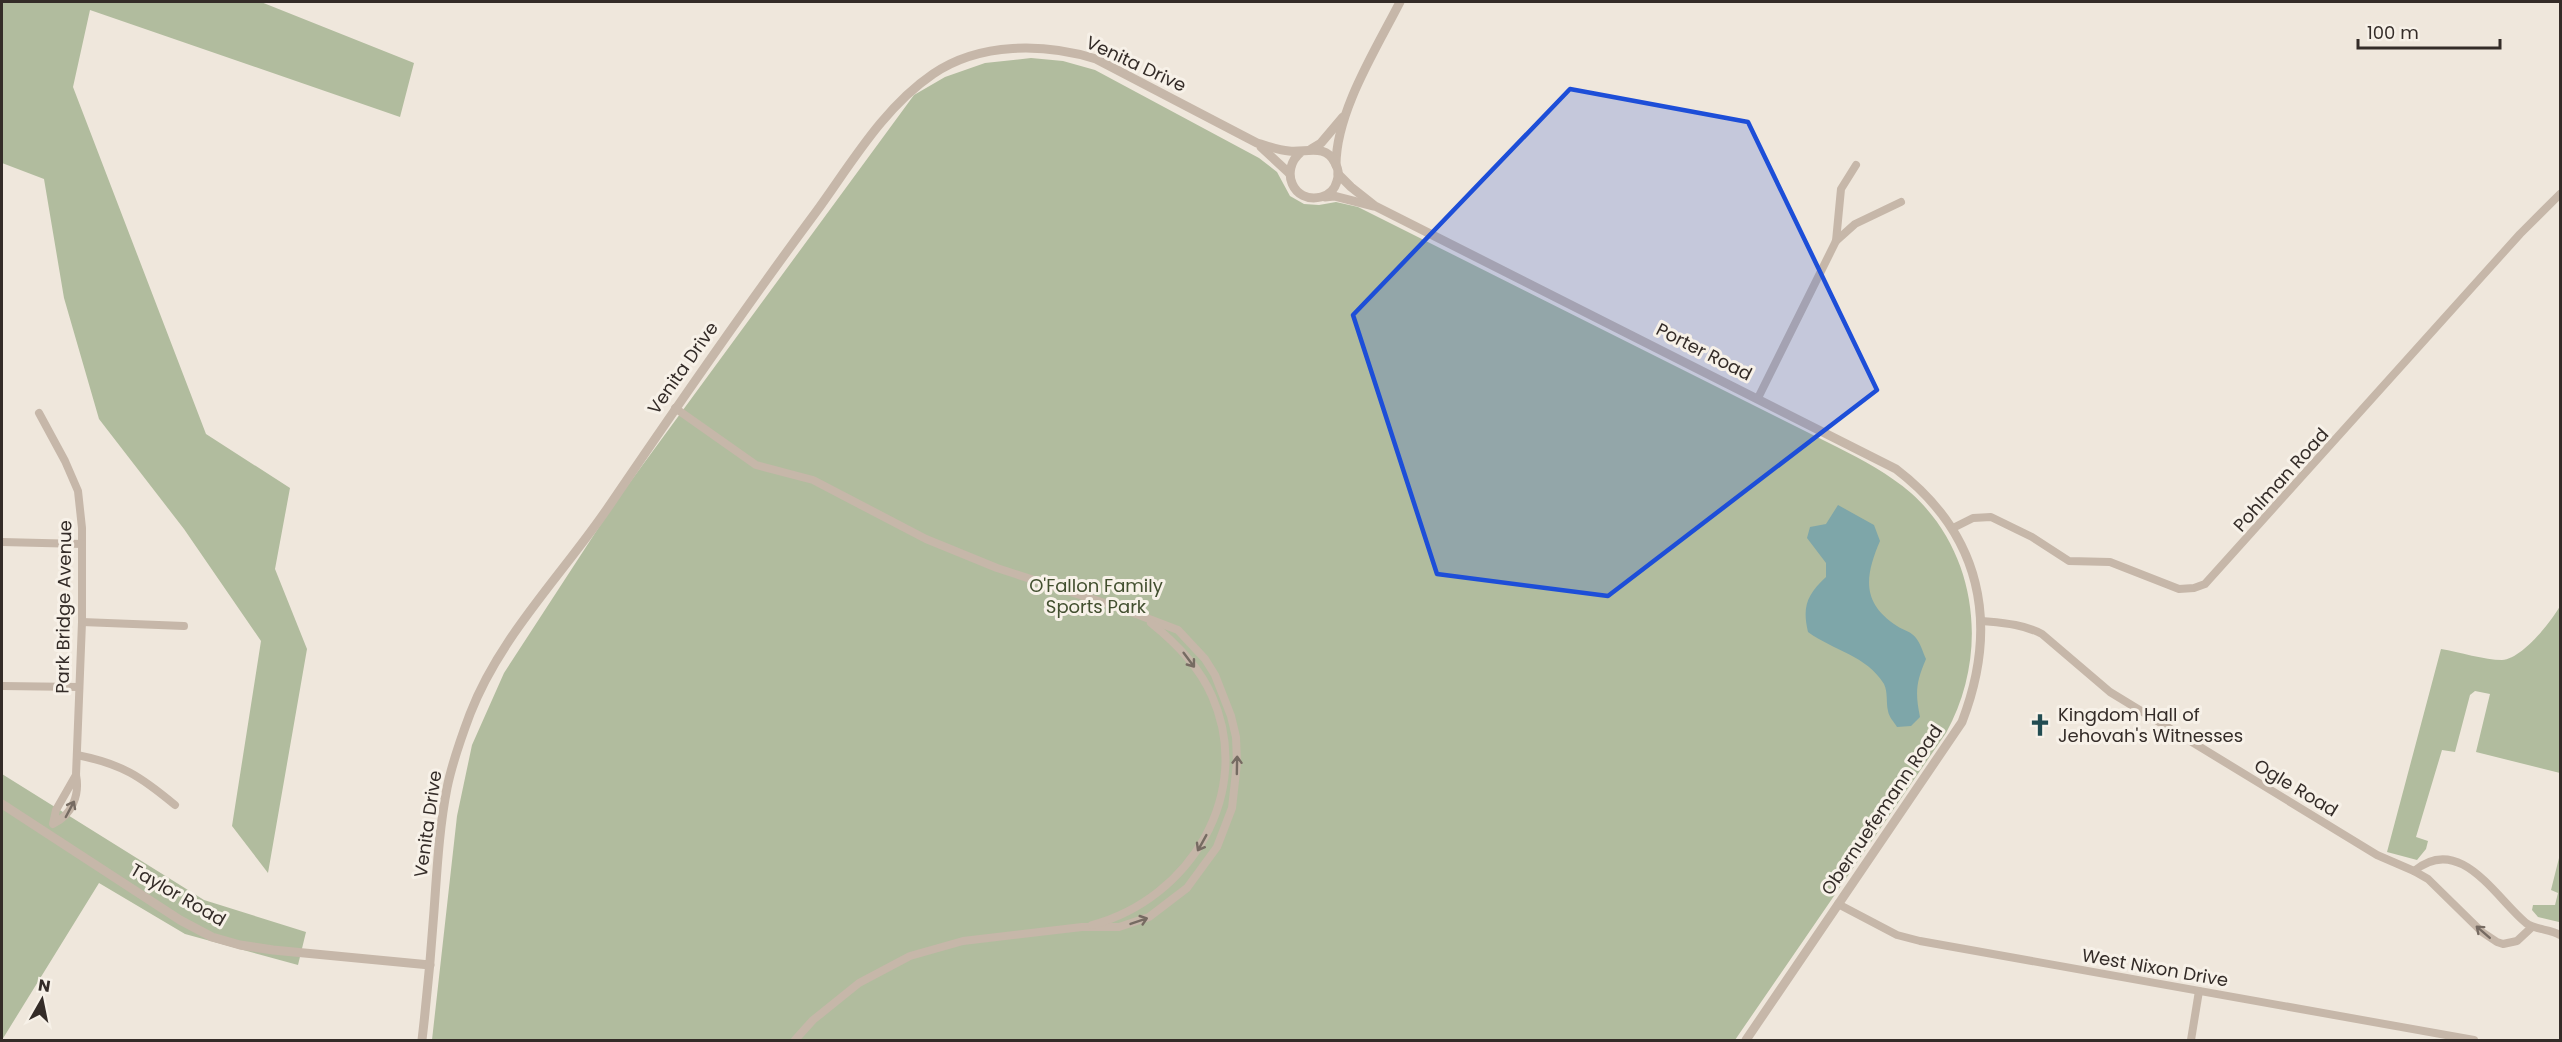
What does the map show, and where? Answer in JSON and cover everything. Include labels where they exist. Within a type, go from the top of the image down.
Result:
[{"type":"street","points":[[1343,117],[1336,152],[1337,169],[1334,187],[1321,197],[1312,198],[1298,192],[1292,185],[1289,172],[1291,163],[1305,151],[1321,143],[1343,117],[1400,2]]},
{"type":"street","name":"Venita Drive","points":[[423,1041],[439,853],[447,788],[472,710],[494,667],[516,634],[604,513],[675,408],[885,118],[908,93],[935,73],[958,61],[1014,48],[1071,52],[1096,59],[1257,143],[1289,172]]},
{"type":"street","name":"Venita Drive","points":[[1257,143],[1305,151]]},
{"type":"street","points":[[1305,151],[1326,152],[1337,169]]},
{"type":"street","points":[[1758,398],[1836,241],[1841,189],[1856,165]]},
{"type":"street","name":"Porter Road","points":[[1337,169],[1351,187],[1375,206],[1896,469],[1925,494],[1953,528],[1967,554],[1974,576]]},
{"type":"street","name":"Pohlman Road","points":[[1953,528],[1973,518],[1991,517],[2032,537],[2069,561],[2110,562],[2179,589],[2194,588],[2205,584],[2520,234],[2560,194]]},
{"type":"street","name":"Porter Road","points":[[1321,197],[1335,196],[1375,206]]},
{"type":"street","points":[[1836,241],[1855,224],[1901,202]]},
{"type":"street","points":[[675,408],[756,465],[813,480],[926,539],[976,560],[1030,580],[1123,609],[1178,630],[1204,659],[1224,693],[1236,737],[1237,762],[1232,808],[1217,847],[1209,861],[1174,899],[1149,917],[1119,927],[1082,927],[963,941],[910,956],[884,968],[835,1000],[795,1041]]},
{"type":"street","name":"Park Bridge Avenue","points":[[39,414],[65,461],[78,491],[82,544],[82,622],[76,775],[56,810],[48,834]]},
{"type":"street","points":[[2,542],[82,544]]},
{"type":"street","name":"Obernuefemann Road","points":[[1746,1041],[1962,722],[1973,692],[1979,659],[1982,621],[1974,576]]},
{"type":"street","points":[[1082,927],[1112,919],[1134,909],[1155,897],[1173,880],[1192,860],[1203,842],[1218,802],[1223,779],[1223,734],[1212,695],[1185,653],[1147,620]]},
{"type":"street","name":"Ogle Road","points":[[1982,621],[2016,624],[2042,634],[2110,692],[2378,855],[2414,871],[2442,892],[2482,932],[2498,942],[2504,944],[2517,940],[2532,927]]},
{"type":"street","points":[[82,622],[184,626]]},
{"type":"street","points":[[2,686],[79,687]]},
{"type":"street","points":[[77,755],[105,761],[135,773],[175,805]]},
{"type":"street","name":"Taylor Road","points":[[2,804],[180,920],[212,937],[240,945],[273,950],[430,965]]},
{"type":"street","points":[[2414,871],[2432,860],[2458,861],[2485,881],[2532,927],[2560,935]]},
{"type":"street","name":"West Nixon Drive","points":[[1838,904],[1897,935],[1920,941],[2474,1041]]},
{"type":"street","points":[[2192,1041],[2199,991]]},
{"type":"highlighted area","points":[[1570,89],[1748,122],[1877,390],[1608,596],[1437,574],[1353,315]]},
{"type":"green space","points":[[2,2],[261,2],[414,63],[400,117],[90,10],[73,87],[206,434],[290,488],[275,569],[307,649],[268,873],[232,826],[261,641],[184,529],[99,419],[64,298],[44,179],[2,163]]},
{"type":"green space","name":"O'Fallon Family Sports Park","points":[[1031,58],[1063,61],[1095,70],[1259,158],[1277,172],[1290,196],[1304,204],[1319,205],[1336,202],[1358,207],[1847,452],[1903,486],[1934,518],[1951,545],[1963,575],[1970,607],[1972,639],[1968,672],[1960,703],[1946,733],[1735,1040],[432,1040],[457,816],[472,745],[504,673],[614,504],[914,95],[945,77],[985,63]]},
{"type":"green space","points":[[2560,606],[2560,773],[2476,752],[2490,694],[2475,691],[2470,695],[2455,752],[2442,750],[2416,837],[2428,841],[2426,849],[2417,860],[2387,852],[2441,649],[2488,659],[2510,658],[2535,639]]},
{"type":"green space","points":[[2,774],[204,900],[306,932],[298,965],[185,934],[99,883],[2,1040]]},
{"type":"green space","points":[[2560,854],[2559,922],[2538,917],[2532,910],[2533,905],[2555,905],[2558,893],[2551,890]]},
{"type":"water","points":[[1838,505],[1874,525],[1880,541],[1869,577],[1872,598],[1885,617],[1914,636],[1926,659],[1917,688],[1920,717],[1911,726],[1897,727],[1890,717],[1886,690],[1877,674],[1859,660],[1808,632],[1806,608],[1810,595],[1826,577],[1826,563],[1807,538],[1810,527],[1826,524]]},
{"type":"place","name":"Kingdom Hall of Jehovah's Witnesses","points":[[2040,725]]}]
